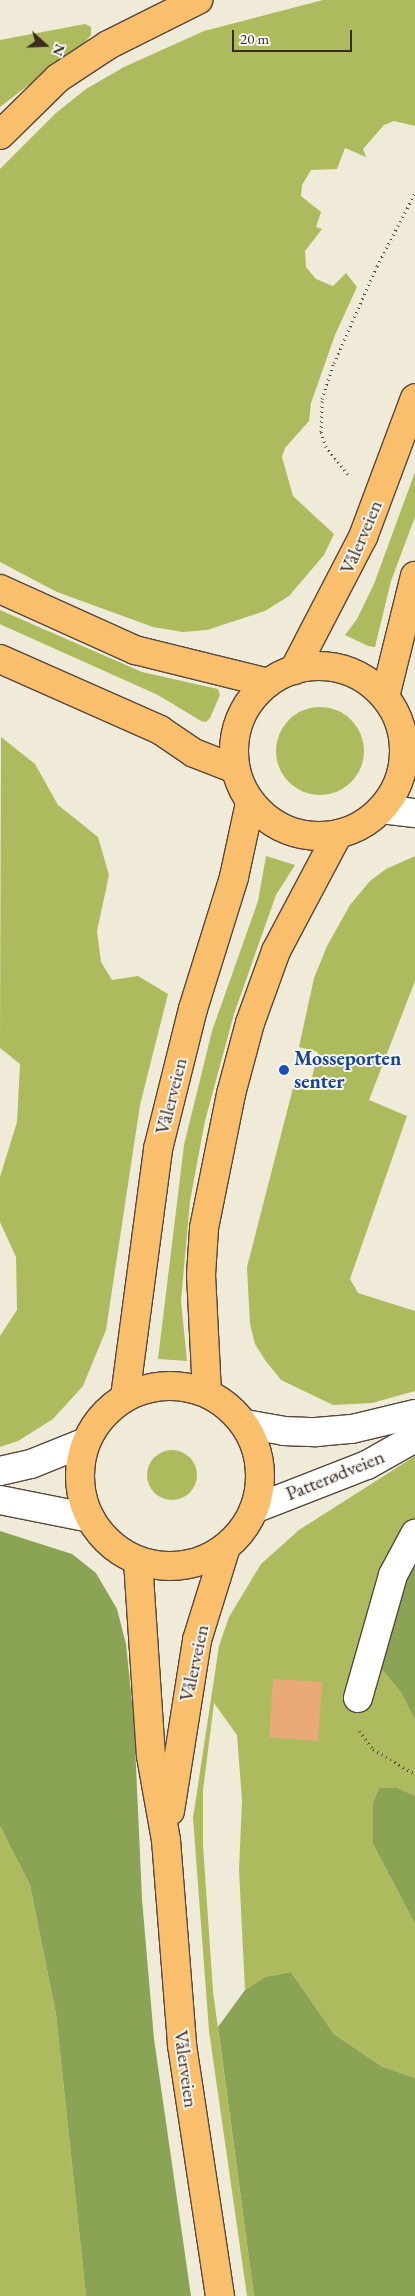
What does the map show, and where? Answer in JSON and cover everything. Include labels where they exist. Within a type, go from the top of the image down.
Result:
[{"type":"main road","points":[[0,135],[58,78],[108,44],[198,0]]},
{"type":"main road","name":"Vålerveien","points":[[294,670],[363,537],[415,398]]},
{"type":"main road","points":[[385,698],[415,576]]},
{"type":"main road","points":[[0,589],[135,650],[268,683]]},
{"type":"main road","points":[[0,658],[160,730],[194,753],[235,769]]},
{"type":"main road","points":[[319,666],[344,669],[367,680],[385,698],[397,718],[409,745],[395,789],[382,809],[354,829],[338,834],[314,837],[290,832],[268,820],[250,803],[235,769],[234,742],[239,720],[251,699],[268,683],[294,670],[319,666]]},
{"type":"main road","name":"Vålerveien","points":[[125,1397],[158,1149],[193,1009],[234,877],[250,803]]},
{"type":"main road","points":[[207,1393],[201,1275],[204,1228],[231,1094],[250,1023],[276,950],[338,834]]},
{"type":"main road","points":[[166,1385],[207,1393],[222,1401],[245,1424],[255,1444],[260,1465],[260,1487],[254,1508],[242,1529],[226,1547],[206,1559],[184,1565],[161,1566],[138,1560],[103,1536],[90,1518],[80,1481],[86,1442],[100,1419],[125,1397],[166,1385]]},
{"type":"main road","name":"Vålerveien","points":[[166,1840],[177,1753],[197,1640],[226,1547]]},
{"type":"main road","name":"Vålerveien","points":[[138,1560],[151,1756],[166,1840],[182,2045],[220,2296]]},
{"type":"street","points":[[382,809],[415,814]]},
{"type":"street","name":"Patterødveien","points":[[245,1424],[283,1431],[316,1432],[352,1429],[415,1414]]},
{"type":"street","name":"Patterødveien","points":[[254,1508],[367,1465],[415,1438]]},
{"type":"street","points":[[0,1471],[31,1464],[86,1442]]},
{"type":"street","points":[[0,1500],[90,1518]]},
{"type":"street","points":[[358,1698],[393,1576],[415,1534]]},
{"type":"path","points":[[354,480],[326,448],[320,432],[322,399],[334,363],[373,275],[415,193]]},
{"type":"path","points":[[358,1698],[354,1718],[362,1738],[373,1749],[415,1774]]},
{"type":"green space","points":[[323,0],[415,0],[415,126],[394,121],[384,125],[363,149],[366,157],[345,148],[337,169],[311,170],[302,185],[301,196],[321,212],[316,227],[322,229],[305,251],[306,267],[316,279],[333,286],[346,273],[357,287],[335,335],[311,403],[309,421],[285,448],[282,457],[293,496],[334,534],[324,555],[289,596],[265,611],[207,630],[183,632],[153,627],[57,592],[0,562],[0,169],[56,113],[86,89],[124,67],[204,31]]},
{"type":"green space","points":[[85,24],[91,27],[91,35],[86,41],[0,107],[0,40]]},
{"type":"green space","points":[[415,472],[415,517],[391,581],[375,647],[368,646],[345,635],[357,619],[374,584]]},
{"type":"green space","points":[[0,610],[142,672],[218,689],[220,695],[210,718],[206,722],[201,721],[158,695],[0,624]]},
{"type":"green space","points":[[320,707],[337,711],[351,720],[360,734],[364,751],[360,768],[351,782],[337,791],[320,795],[303,791],[289,782],[280,768],[276,751],[280,734],[289,720],[303,711]]},
{"type":"green space","points":[[1,737],[35,764],[58,805],[98,837],[109,875],[97,931],[101,962],[112,980],[138,976],[168,994],[140,1105],[106,1330],[83,1386],[53,1419],[18,1441],[0,1447],[0,1336],[17,1310],[16,1257],[0,1222],[0,1177],[17,1122],[20,1064],[0,1048]]},
{"type":"green space","points":[[266,856],[295,865],[276,895],[234,1014],[205,1121],[190,1201],[181,1301],[187,1361],[158,1359],[184,1145],[212,1031],[258,901]]},
{"type":"green space","points":[[415,856],[415,981],[369,1100],[407,1116],[350,1279],[358,1293],[415,1311],[415,1391],[372,1403],[333,1405],[281,1380],[255,1344],[250,1324],[247,1267],[293,1088],[309,1090],[318,1052],[299,1047],[314,978],[327,946],[350,905],[370,881],[386,869]]},
{"type":"green space","points":[[172,1450],[181,1452],[192,1461],[197,1475],[195,1484],[186,1495],[172,1500],[163,1498],[152,1489],[147,1475],[149,1466],[158,1455]]},
{"type":"green space","points":[[415,1456],[415,1522],[377,1664],[400,1691],[415,1720],[415,1796],[398,1788],[379,1788],[373,1802],[373,1844],[415,1924],[415,2078],[381,2066],[334,2034],[291,1972],[265,1977],[245,1990],[239,1870],[242,1800],[237,1735],[214,1703],[203,1790],[203,1845],[213,1991],[254,2296],[247,2296],[209,2031],[193,1818],[219,1646],[229,1617],[261,1564],[299,1530]]},
{"type":"green space","points":[[0,1531],[72,1554],[96,1573],[117,1609],[126,1644],[134,1722],[142,1899],[154,2039],[191,2296],[86,2296],[56,2014],[30,1885],[0,1826]]},
{"type":"green space","points":[[415,1547],[415,1720],[400,1691],[377,1664]]},
{"type":"green space","points":[[379,1788],[398,1788],[415,1796],[415,1924],[373,1844],[373,1802]]},
{"type":"green space","points":[[0,1826],[30,1885],[56,2014],[86,2296],[0,2296]]},
{"type":"green space","points":[[291,1972],[334,2034],[381,2066],[415,2078],[415,2296],[254,2296],[218,2027],[245,1990],[265,1977]]},
{"type":"building","points":[[273,1679],[322,1682],[318,1741],[269,1737]]},
{"type":"place","name":"Mosseporten senter","points":[[284,1070]]}]
